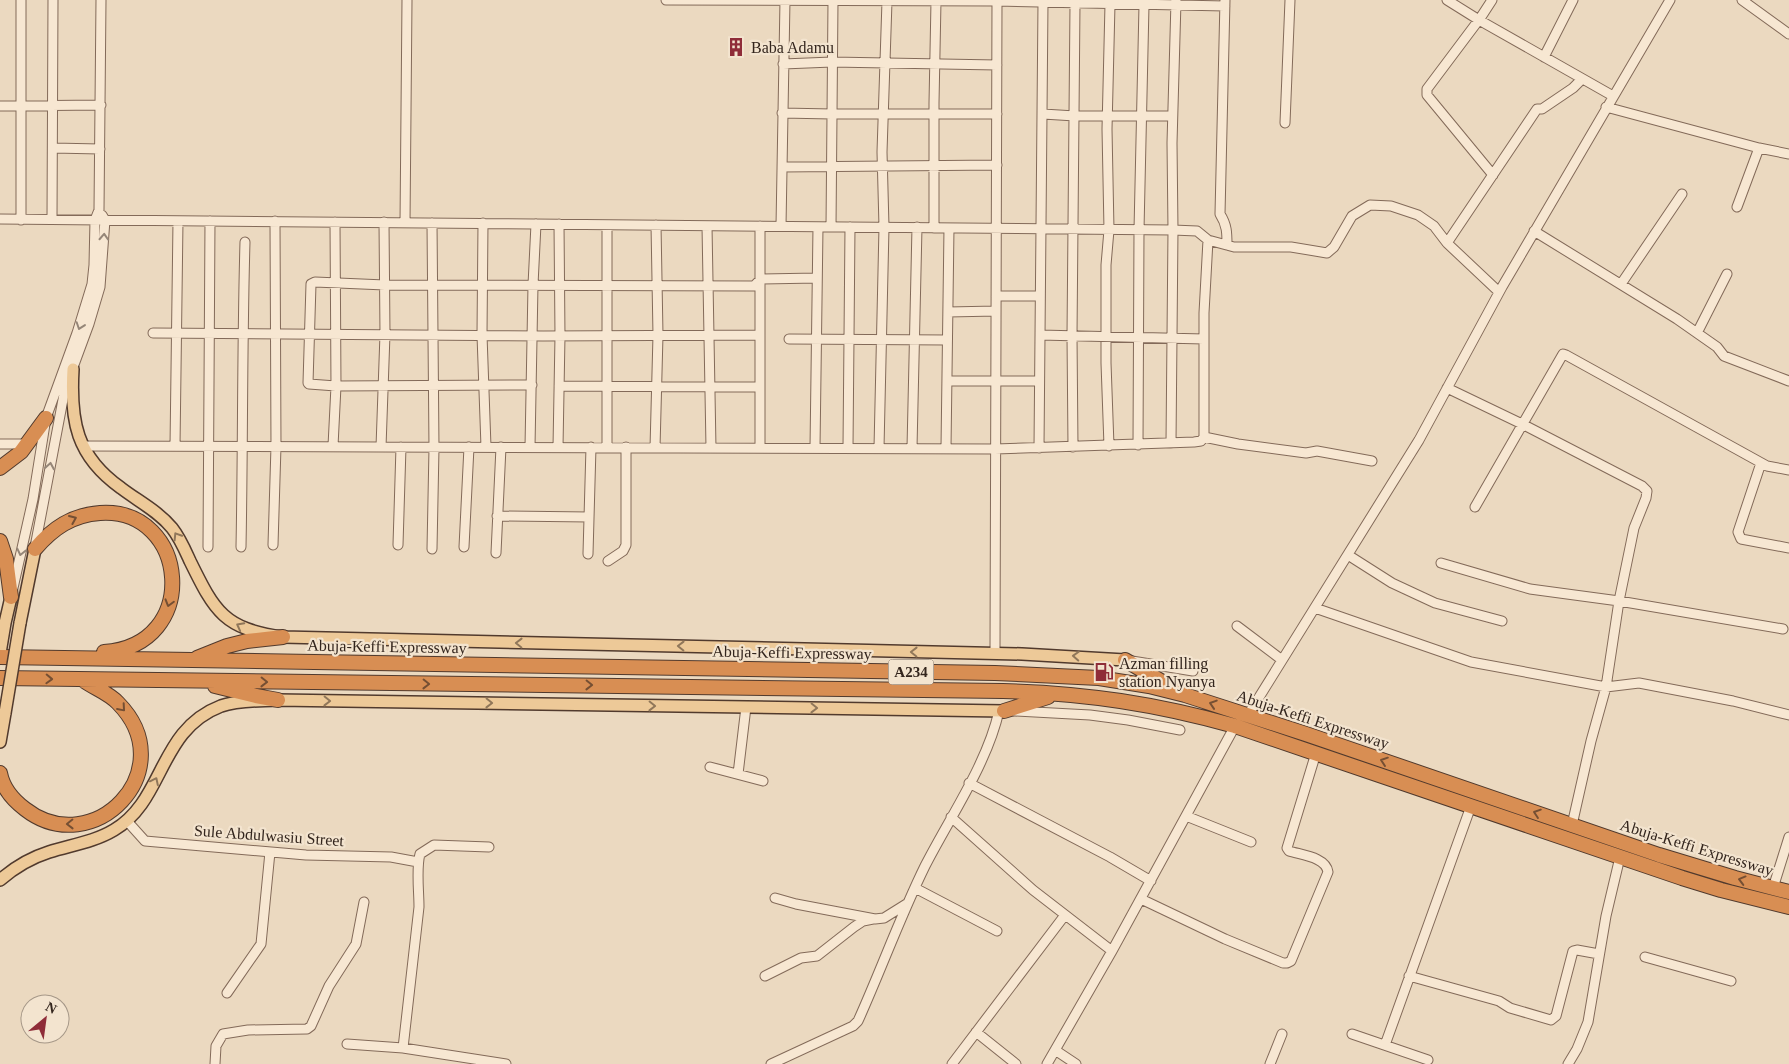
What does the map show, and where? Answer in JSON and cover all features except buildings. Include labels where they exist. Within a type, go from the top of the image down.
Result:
[{"type":"highway","points":[[0,468],[21,452],[46,418]]},
{"type":"highway","points":[[35,549],[49,533],[67,521],[85,514],[108,512],[121,514],[144,525],[161,544],[168,556],[173,580],[172,592],[166,613],[155,630],[142,641],[113,652],[71,654],[43,659]]},
{"type":"highway","points":[[0,541],[6,559],[11,597]]},
{"type":"highway","points":[[192,660],[227,646],[247,641],[283,637]]},
{"type":"highway","name":"Abuja-Keffi Expressway","points":[[0,657],[1060,675],[1118,680],[1185,695],[1696,866],[1789,892]]},
{"type":"highway","points":[[1125,660],[1185,695]]},
{"type":"highway","name":"Abuja-Keffi Expressway","points":[[0,678],[1017,692],[1068,694],[1134,702],[1179,711],[1235,726],[1721,890],[1789,907]]},
{"type":"highway","points":[[0,773],[4,786],[13,799],[32,815],[47,822],[68,825],[90,822],[120,803],[134,784],[139,771],[141,751],[138,732],[132,720],[117,701],[82,680]]},
{"type":"highway","points":[[198,681],[228,690],[278,700]]},
{"type":"highway","points":[[1001,711],[1044,698],[1068,694]]},
{"type":"main road","name":"Abuja-Keffi Expressway","points":[[73,369],[72,411],[74,423],[83,446],[92,461],[106,476],[167,523],[176,534],[207,595],[221,613],[234,624],[247,630],[283,637],[995,653],[1062,655],[1125,660]]},
{"type":"main road","points":[[0,742],[20,623],[35,549]]},
{"type":"main road","points":[[0,653],[11,597]]},
{"type":"main road","points":[[0,880],[32,858],[97,838],[113,831],[127,821],[138,810],[150,791],[174,745],[192,724],[222,706],[240,702],[278,700],[1001,711]]},
{"type":"street","points":[[21,0],[21,220]]},
{"type":"street","points":[[52,219],[53,0]]},
{"type":"street","points":[[35,549],[61,407],[90,324],[100,287],[101,0]]},
{"type":"street","points":[[405,223],[407,0]]},
{"type":"street","points":[[666,0],[997,1],[1144,5],[1225,3],[1220,214],[1225,222],[1227,245]]},
{"type":"street","points":[[781,226],[785,0]]},
{"type":"street","points":[[831,227],[833,0]]},
{"type":"street","points":[[1285,123],[1290,0]]},
{"type":"street","points":[[1447,0],[1613,96]]},
{"type":"street","points":[[1492,0],[1427,89],[1427,95],[1493,175]]},
{"type":"street","points":[[1544,56],[1574,0]]},
{"type":"street","points":[[1248,715],[1420,440],[1499,292],[1670,0]]},
{"type":"street","points":[[1742,0],[1789,34]]},
{"type":"street","points":[[879,448],[884,227],[882,166],[887,1]]},
{"type":"street","points":[[934,228],[936,1]]},
{"type":"street","points":[[995,653],[997,1]]},
{"type":"street","points":[[1038,448],[1043,2]]},
{"type":"street","points":[[1108,446],[1106,264],[1109,230],[1108,116],[1115,3]]},
{"type":"street","points":[[1171,443],[1173,339],[1172,116],[1176,3]]},
{"type":"street","points":[[1073,447],[1072,336],[1075,4]]},
{"type":"street","points":[[1138,445],[1139,230],[1144,5]]},
{"type":"street","points":[[783,64],[832,62],[997,65]]},
{"type":"street","points":[[1447,243],[1537,109],[1542,109],[1573,88],[1582,79]]},
{"type":"street","points":[[0,106],[101,105]]},
{"type":"street","points":[[1606,107],[1759,148],[1789,154]]},
{"type":"street","points":[[782,113],[997,114]]},
{"type":"street","points":[[1043,114],[1075,116],[1172,116]]},
{"type":"street","points":[[53,148],[100,149]]},
{"type":"street","points":[[1737,206],[1759,148]]},
{"type":"street","points":[[782,167],[997,165]]},
{"type":"street","points":[[1621,284],[1682,194]]},
{"type":"street","points":[[0,219],[1173,230],[1197,232],[1208,240],[1234,247],[1291,247],[1327,253],[1334,247],[1352,216],[1370,205],[1391,206],[1418,215],[1434,226],[1447,243],[1499,292]]},
{"type":"street","points":[[11,597],[33,499],[46,418],[89,297],[100,220]]},
{"type":"street","points":[[175,446],[178,221]]},
{"type":"street","points":[[208,547],[210,221]]},
{"type":"street","points":[[273,546],[276,446],[275,222]]},
{"type":"street","points":[[333,446],[336,386],[335,222]]},
{"type":"street","points":[[382,447],[385,334],[384,222]]},
{"type":"street","points":[[432,223],[434,385],[432,549]]},
{"type":"street","points":[[483,223],[482,335],[486,447]]},
{"type":"street","points":[[530,447],[536,224]]},
{"type":"street","points":[[558,447],[560,336],[559,224]]},
{"type":"street","points":[[607,225],[607,447]]},
{"type":"street","points":[[656,225],[658,335],[656,448]]},
{"type":"street","points":[[707,226],[711,448]]},
{"type":"street","points":[[760,226],[760,448]]},
{"type":"street","points":[[815,448],[818,226]]},
{"type":"street","points":[[848,448],[850,227]]},
{"type":"street","points":[[912,448],[917,228]]},
{"type":"street","points":[[946,448],[948,228]]},
{"type":"street","points":[[1534,231],[1677,319],[1717,347],[1724,356],[1789,381]]},
{"type":"street","points":[[83,446],[995,449],[1138,445],[1201,441],[1204,436],[1204,339],[1208,240]]},
{"type":"street","points":[[241,547],[243,446],[242,333],[245,242]]},
{"type":"street","points":[[1697,333],[1727,274]]},
{"type":"street","points":[[532,385],[312,386],[308,383],[308,333],[311,284],[314,282],[385,285],[754,286],[761,279],[817,278]]},
{"type":"street","points":[[996,296],[1040,296]]},
{"type":"street","points":[[948,312],[996,311]]},
{"type":"street","points":[[153,333],[533,336],[760,335]]},
{"type":"street","points":[[1040,335],[1204,339]]},
{"type":"street","points":[[789,339],[947,340]]},
{"type":"street","points":[[1475,506],[1562,354],[1761,463],[1773,468],[1789,470]]},
{"type":"street","points":[[947,381],[1039,381]]},
{"type":"street","points":[[559,386],[760,387]]},
{"type":"street","points":[[1448,388],[1642,486],[1647,491],[1634,528],[1619,600],[1606,687],[1591,741],[1572,825]]},
{"type":"street","points":[[1204,436],[1238,444],[1306,453],[1317,451],[1372,461]]},
{"type":"street","points":[[0,444],[27,444]]},
{"type":"street","points":[[398,545],[401,447]]},
{"type":"street","points":[[464,546],[469,447]]},
{"type":"street","points":[[496,553],[500,447]]},
{"type":"street","points":[[588,554],[591,447]]},
{"type":"street","points":[[608,561],[625,549],[626,545],[626,448]]},
{"type":"street","points":[[1761,463],[1738,532],[1739,537],[1741,539],[1789,548]]},
{"type":"street","points":[[497,516],[589,517]]},
{"type":"street","points":[[1348,555],[1392,583],[1435,603],[1502,621]]},
{"type":"street","points":[[1441,564],[1530,589],[1619,600],[1783,629]]},
{"type":"street","points":[[1315,608],[1471,662],[1606,687],[1639,683],[1733,701],[1789,715]]},
{"type":"street","points":[[1237,626],[1282,660]]},
{"type":"street","points":[[1125,660],[1193,672]]},
{"type":"street","points":[[738,774],[746,707]]},
{"type":"street","points":[[771,1064],[853,1026],[858,1021],[908,903],[970,783],[1001,711],[1090,714],[1180,730]]},
{"type":"street","points":[[1047,1064],[1141,899],[1235,726]]},
{"type":"street","points":[[1141,899],[1225,939],[1283,963],[1291,961],[1328,872],[1327,866],[1323,862],[1289,851],[1287,848],[1316,752]]},
{"type":"street","points":[[710,767],[763,781]]},
{"type":"street","points":[[970,783],[1094,848],[1151,881]]},
{"type":"street","points":[[1385,1045],[1471,806]]},
{"type":"street","points":[[1186,816],[1251,842]]},
{"type":"street","points":[[951,817],[1014,874],[1112,951]]},
{"type":"street","name":"Sule Abdulwasiu Street","points":[[127,821],[145,841],[306,855],[390,857],[418,862]]},
{"type":"street","points":[[1773,888],[1789,837]]},
{"type":"street","points":[[402,1048],[419,907],[420,884],[418,862],[420,854],[434,845],[489,847]]},
{"type":"street","points":[[227,993],[261,944],[270,852]]},
{"type":"street","points":[[1568,1064],[1577,1049],[1588,1022],[1599,954],[1620,857]]},
{"type":"street","points":[[915,888],[997,931]]},
{"type":"street","points":[[775,898],[796,904],[876,918],[884,918],[908,903]]},
{"type":"street","points":[[215,1064],[216,1046],[223,1034],[248,1030],[307,1029],[311,1026],[329,986],[356,944],[364,902]]},
{"type":"street","points":[[952,1064],[1065,915]]},
{"type":"street","points":[[765,976],[801,958],[817,956],[863,921],[876,918]]},
{"type":"street","points":[[1409,976],[1499,1001],[1510,1008],[1551,1020],[1556,1016],[1573,951],[1599,954]]},
{"type":"street","points":[[1645,957],[1731,981]]},
{"type":"street","points":[[976,1032],[1016,1064]]},
{"type":"street","points":[[1270,1064],[1282,1034]]},
{"type":"street","points":[[1352,1034],[1428,1060]]},
{"type":"street","points":[[347,1044],[402,1048],[506,1064]]},
{"type":"street","points":[[1055,1050],[1076,1064]]},
{"type":"place","name":"Baba Adamu","points":[[736,47]]},
{"type":"place","name":"Azman filling station Nyanya","points":[[1104,672]]}]
